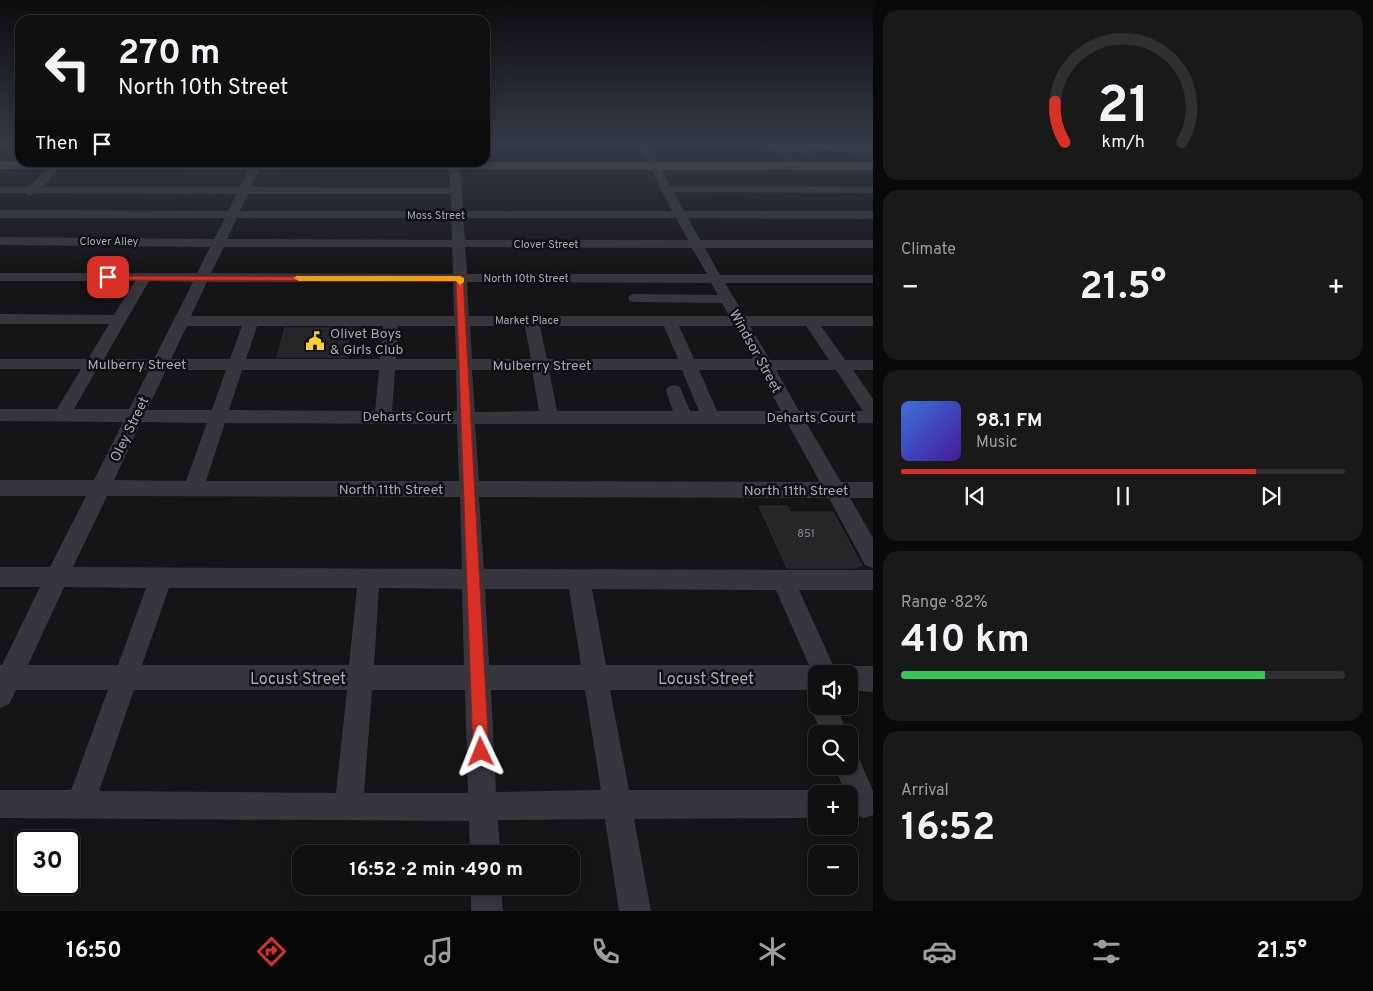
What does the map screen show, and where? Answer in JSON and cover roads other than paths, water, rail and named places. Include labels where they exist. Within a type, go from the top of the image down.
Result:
[{"type":"street","points":[[3,216],[36,186]]},
{"type":"street","name":"Oley Street","points":[[3,683],[57,578],[247,186]]},
{"type":"street","points":[[456,186],[485,845]]},
{"type":"street","name":"Windsor Street","points":[[664,186],[873,558]]},
{"type":"street","points":[[666,189],[873,190]]},
{"type":"street","points":[[0,190],[456,191]]},
{"type":"street","points":[[39,241],[85,190]]},
{"type":"street","points":[[159,242],[191,190]]},
{"type":"street","points":[[718,190],[756,244]]},
{"type":"street","points":[[825,190],[869,236]]},
{"type":"street","points":[[278,243],[295,191]]},
{"type":"street","points":[[399,229],[403,191]]},
{"type":"street","name":"Moss Street","points":[[3,216],[63,214],[288,215],[399,229],[457,215],[873,215]]},
{"type":"street","points":[[624,215],[636,243]]},
{"type":"street","name":"Clover Street","points":[[219,242],[278,243],[399,229],[458,244],[756,244],[869,236]]},
{"type":"street","name":"Clover Alley","points":[[0,241],[219,242]]},
{"type":"street","name":"North 10th Street","points":[[0,277],[873,279]]},
{"type":"street","points":[[62,415],[144,278]]},
{"type":"street","points":[[627,278],[641,313]]},
{"type":"street","points":[[686,278],[696,298]]},
{"type":"street","points":[[635,298],[727,299]]},
{"type":"street","points":[[0,319],[119,320]]},
{"type":"street","points":[[384,416],[391,320]]},
{"type":"street","points":[[532,320],[549,418]]},
{"type":"street","points":[[669,320],[711,418]]},
{"type":"street","name":"Market Place","points":[[180,321],[873,321]]},
{"type":"street","points":[[193,489],[251,321]]},
{"type":"street","points":[[810,321],[873,412]]},
{"type":"street","name":"Mulberry Street","points":[[0,364],[873,365]]},
{"type":"street","points":[[674,391],[684,418]]},
{"type":"street","name":"Deharts Court","points":[[0,415],[549,418],[873,417]]},
{"type":"street","name":"North 11th Street","points":[[0,488],[873,490]]},
{"type":"street","points":[[0,578],[873,580]]},
{"type":"street","points":[[80,804],[161,578]]},
{"type":"street","points":[[349,807],[369,579]]},
{"type":"street","points":[[579,579],[635,911]]},
{"type":"street","points":[[783,579],[812,665]]},
{"type":"street","name":"Locust Street","points":[[3,683],[126,677],[808,680]]},
{"type":"street","points":[[858,678],[873,679]]},
{"type":"street","points":[[851,775],[862,804]]},
{"type":"street","points":[[0,804],[349,807],[808,804]]},
{"type":"street","points":[[486,895],[487,911]]},
{"type":"place","name":"Olivet Boys & Girls Club","points":[[315,341]]}]
